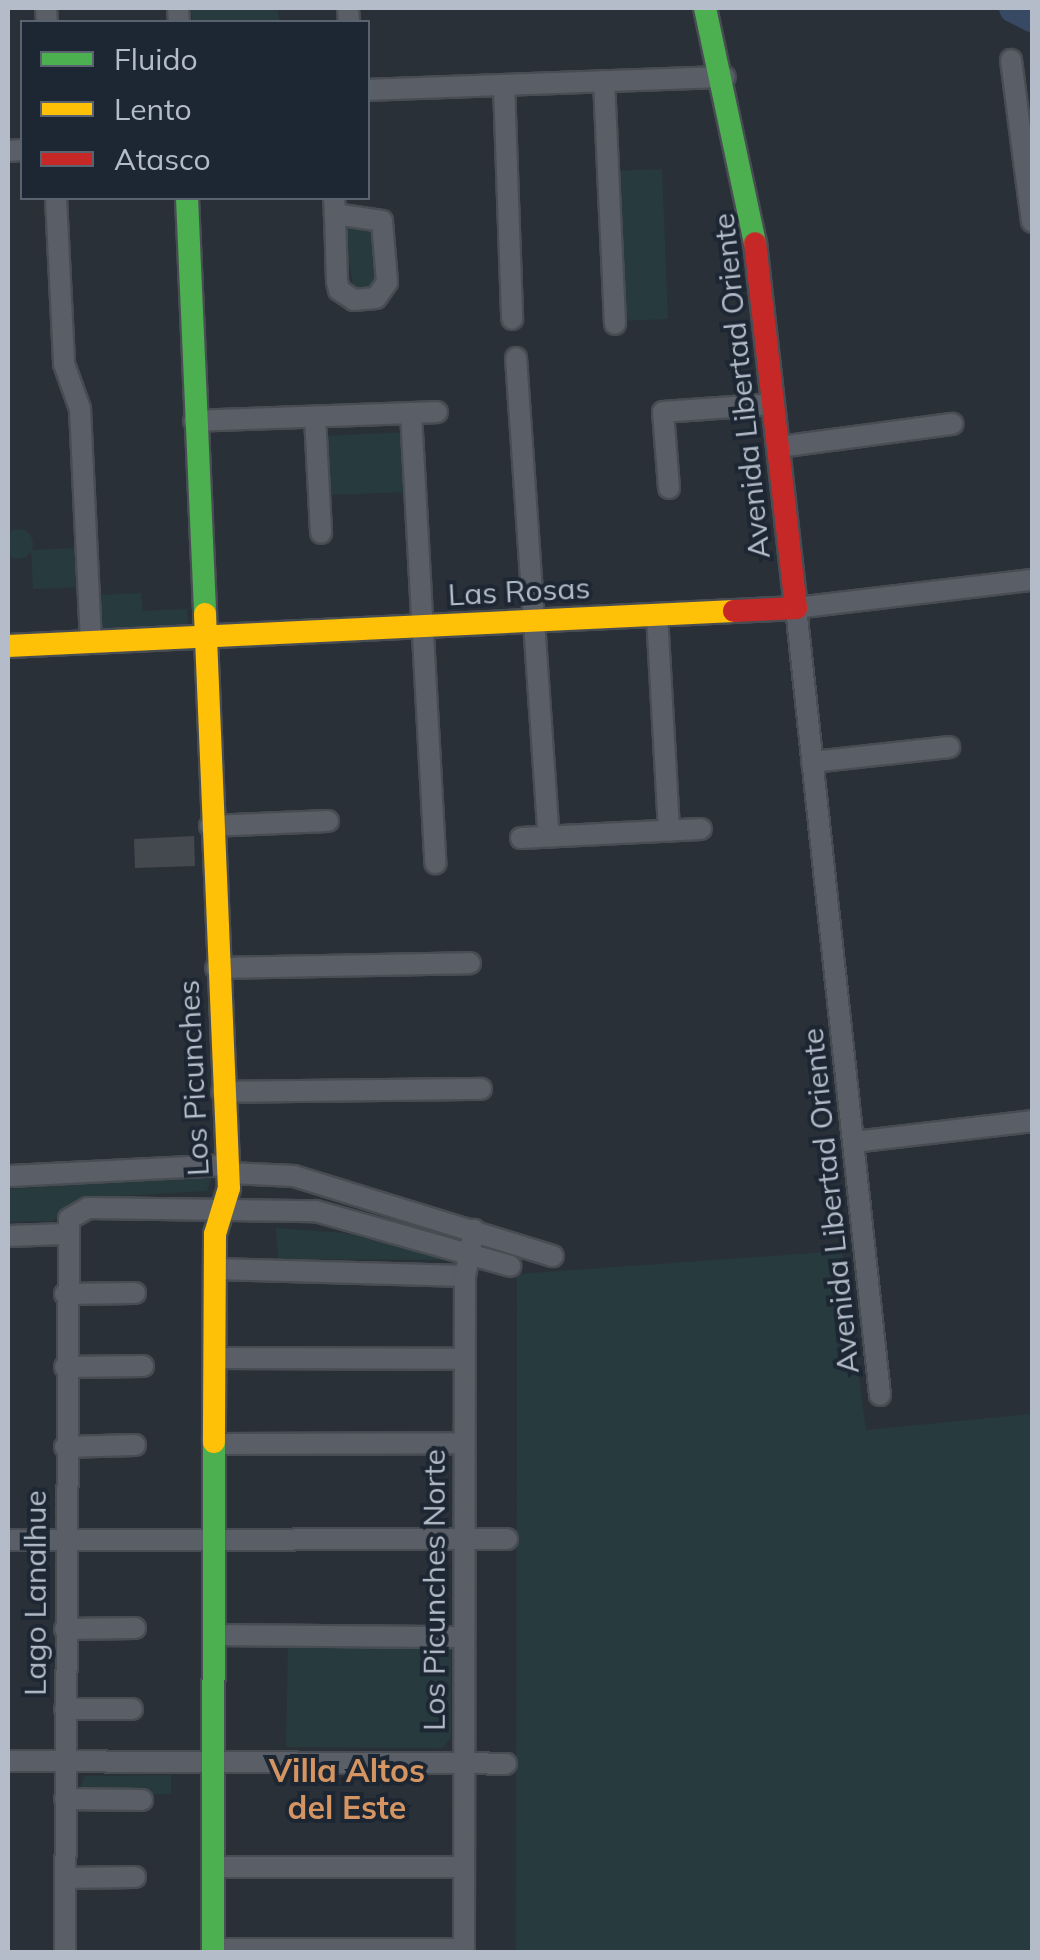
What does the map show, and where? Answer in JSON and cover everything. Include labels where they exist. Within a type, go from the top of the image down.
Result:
[{"type":"street","name":"Avenida Libertad Oriente","points":[[705,8],[726,77],[748,179],[880,1395]]},
{"type":"street","points":[[1011,60],[1025,104],[1032,222]]},
{"type":"street","points":[[370,90],[726,77]]},
{"type":"street","points":[[604,81],[615,324]]},
{"type":"street","points":[[504,85],[512,319]]},
{"type":"street","points":[[56,200],[64,364],[80,409],[92,642]]},
{"type":"street","name":"Los Picunches","points":[[187,200],[201,637],[227,1169],[215,1270],[214,1951]]},
{"type":"street","points":[[516,358],[538,621],[548,836]]},
{"type":"street","points":[[668,488],[663,412],[774,404]]},
{"type":"street","points":[[194,422],[436,412]]},
{"type":"street","points":[[411,413],[435,863]]},
{"type":"street","points":[[315,416],[321,533]]},
{"type":"street","points":[[779,447],[952,424]]},
{"type":"street","name":"Las Rosas","points":[[8,646],[796,608],[1032,580]]},
{"type":"street","points":[[658,614],[669,831]]},
{"type":"street","points":[[812,762],[949,747]]},
{"type":"street","points":[[210,826],[328,820]]},
{"type":"street","points":[[522,838],[701,829]]},
{"type":"street","points":[[216,968],[470,962]]},
{"type":"street","points":[[222,1092],[481,1089]]},
{"type":"street","points":[[854,1142],[1032,1120]]},
{"type":"street","points":[[10,1176],[227,1169],[294,1176],[553,1256]]},
{"type":"street","points":[[8,1236],[64,1234],[88,1208],[316,1211],[510,1266]]},
{"type":"street","name":"Los Picunches Norte","points":[[464,1950],[464,1276],[474,1230]]},
{"type":"street","name":"Lago Lanalhue","points":[[64,1234],[65,1952]]},
{"type":"street","points":[[215,1270],[464,1276]]},
{"type":"street","points":[[65,1294],[136,1293]]},
{"type":"street","points":[[215,1358],[464,1359]]},
{"type":"street","points":[[65,1367],[143,1366]]},
{"type":"street","points":[[215,1444],[464,1444]]},
{"type":"street","points":[[65,1447],[135,1445]]},
{"type":"street","points":[[8,1540],[507,1539]]},
{"type":"street","points":[[65,1629],[135,1628]]},
{"type":"street","points":[[215,1636],[464,1636]]},
{"type":"street","points":[[65,1709],[132,1709]]},
{"type":"street","points":[[8,1761],[506,1764]]},
{"type":"street","points":[[64,1798],[142,1800]]},
{"type":"street","points":[[214,1867],[464,1867]]},
{"type":"street","points":[[65,1878],[135,1877]]},
{"type":"street","points":[[214,1951],[464,1950]]},
{"type":"green space","points":[[191,8],[278,8],[279,20],[192,20]]},
{"type":"green space","points":[[662,169],[668,319],[621,321],[615,171]]},
{"type":"green space","points":[[373,222],[380,284],[354,292],[344,230]]},
{"type":"green space","points":[[408,432],[410,492],[327,495],[325,436]]},
{"type":"green space","points":[[18,529],[29,533],[33,544],[29,555],[18,559],[7,555],[3,544],[7,533]]},
{"type":"green space","points":[[79,548],[81,587],[33,589],[31,550]]},
{"type":"green space","points":[[141,593],[143,611],[187,609],[189,635],[100,639],[98,595]]},
{"type":"green space","points":[[213,1173],[207,1191],[86,1198],[53,1221],[8,1222],[8,1189]]},
{"type":"green space","points":[[276,1228],[344,1233],[452,1260],[278,1259]]},
{"type":"green space","points":[[842,1251],[866,1430],[1032,1414],[1032,1952],[516,1952],[517,1274]]},
{"type":"green space","points":[[288,1643],[451,1643],[451,1738],[442,1748],[286,1747]]},
{"type":"green space","points":[[171,1775],[171,1794],[77,1794],[85,1776]]},
{"type":"building","points":[[194,836],[195,866],[135,868],[134,839]]},
{"type":"waterway","points":[[1014,8],[1032,17]]},
{"type":"traffic: fast","points":[[705,8],[755,243]]},
{"type":"traffic: fast","points":[[187,200],[205,614]]},
{"type":"traffic: fast","points":[[213,1952],[214,1442]]},
{"type":"traffic: slow","points":[[8,646],[734,611]]},
{"type":"traffic: slow","points":[[205,614],[229,1188],[215,1234],[214,1442]]},
{"type":"traffic: jam","points":[[734,611],[796,608],[755,243]]},
{"type":"district","name":"Villa Altos del Este","points":[[347,1790]]}]
